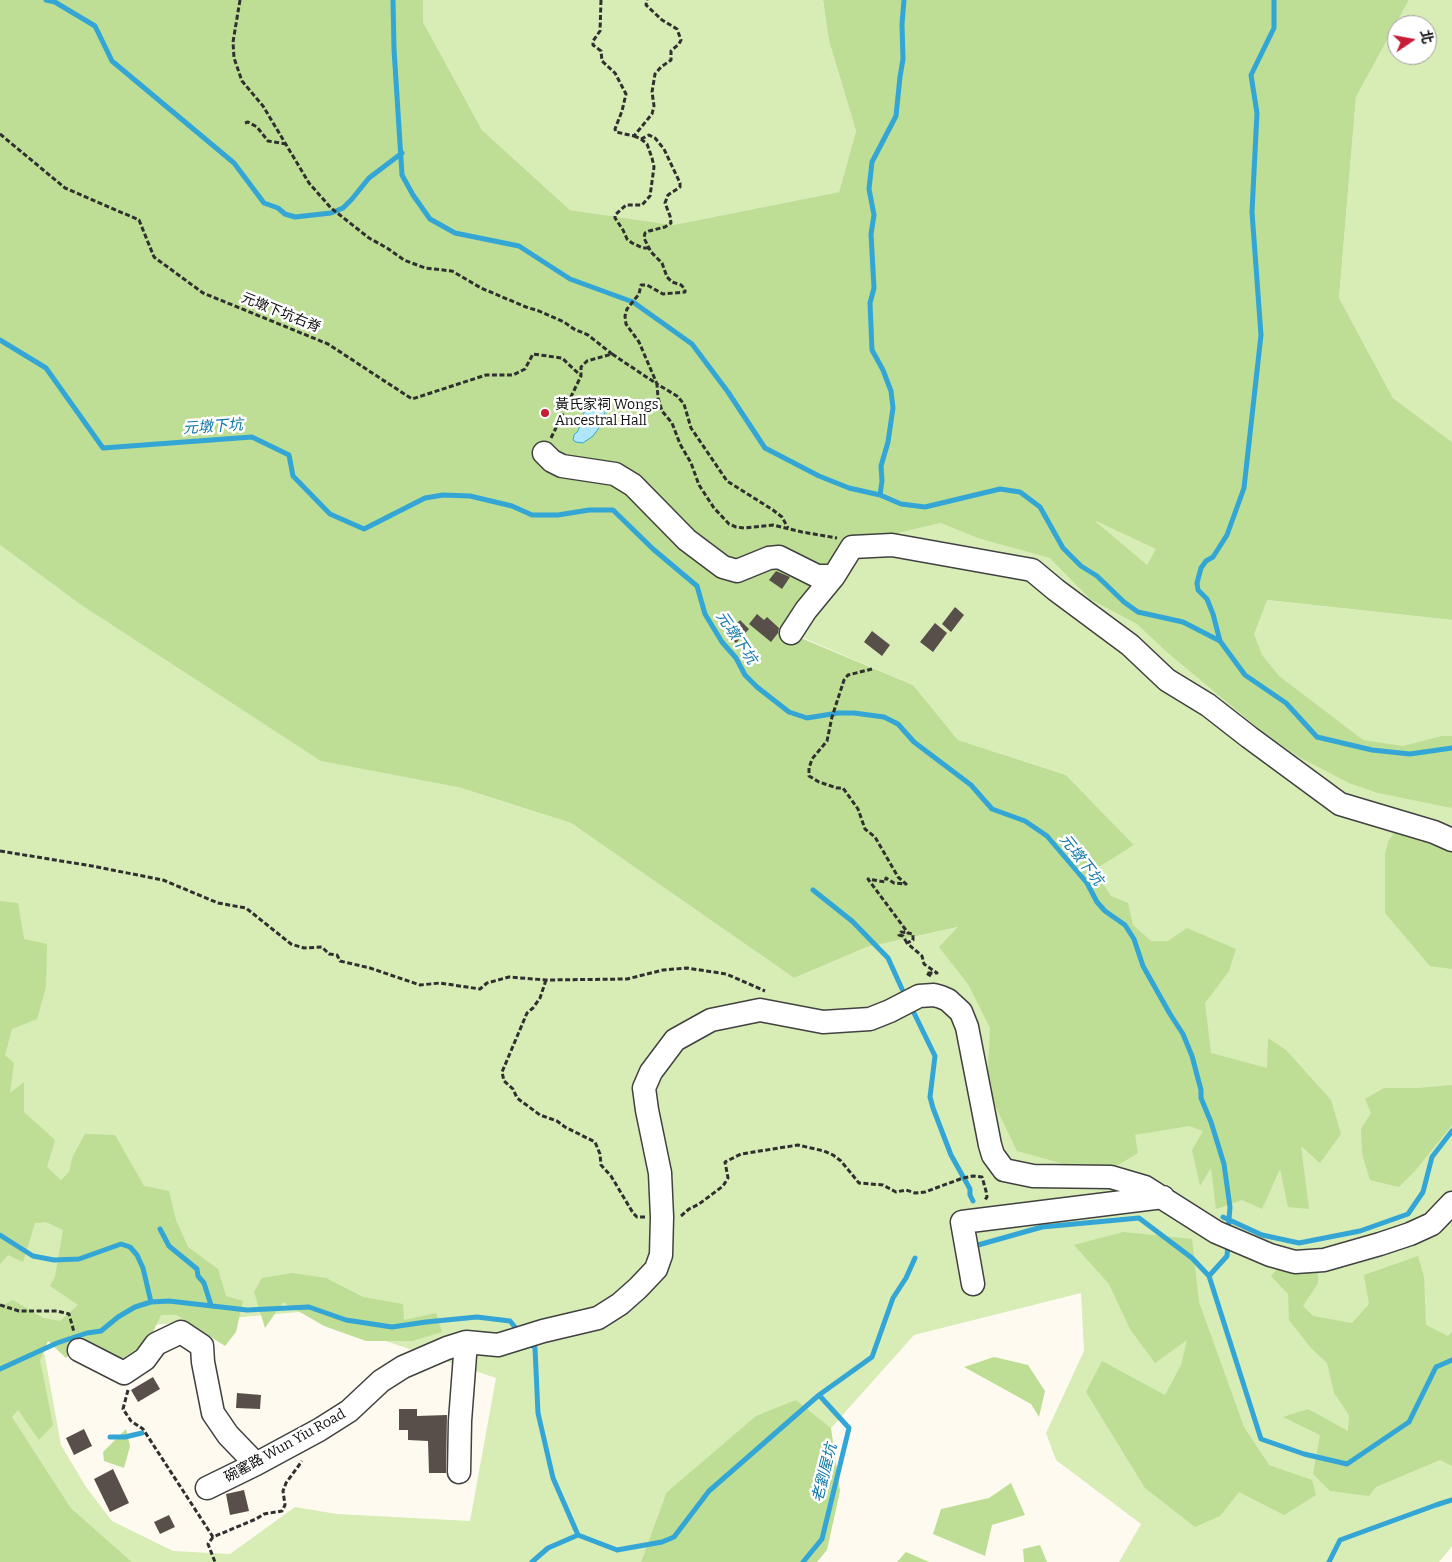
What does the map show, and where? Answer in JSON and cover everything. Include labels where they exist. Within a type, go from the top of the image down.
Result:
[{"type":"street","points":[[544,453],[552,461],[562,466],[615,474],[633,485],[687,540],[723,566],[737,571],[769,558],[779,557],[817,576],[834,576]]},
{"type":"street","points":[[791,633],[834,576],[852,547],[892,545],[1032,570],[1130,645],[1167,680],[1208,705],[1340,804],[1434,832],[1452,840]]},
{"type":"street","name":"碗窰路 Wun Yiu Road","points":[[207,1488],[319,1430],[349,1411],[381,1381],[403,1367],[466,1342],[498,1345],[543,1331],[598,1318],[620,1304],[638,1288],[656,1269],[661,1255],[660,1173],[646,1110],[644,1088],[651,1072],[676,1040],[711,1020],[760,1010],[823,1022],[845,1021],[870,1019],[919,996],[934,995],[941,997]]},
{"type":"street","points":[[941,997],[948,1000],[961,1012],[967,1027],[990,1145],[993,1155],[1004,1170],[1033,1176],[1111,1177],[1145,1187],[1164,1197],[1216,1232],[1270,1255],[1295,1262],[1324,1260],[1410,1234],[1432,1224],[1452,1203]]},
{"type":"street","points":[[973,1284],[962,1222],[1164,1197]]},
{"type":"street","points":[[79,1350],[124,1372],[145,1359],[156,1344],[181,1332],[202,1346],[203,1362],[213,1413],[228,1435],[256,1464]]},
{"type":"street","points":[[458,1472],[466,1342]]},
{"type":"path","points":[[240,0],[233,42],[234,58],[242,81],[263,106],[309,183],[331,208],[369,238],[404,260],[424,268],[452,271],[481,288],[555,318],[588,335],[612,354],[677,396],[684,404],[691,428],[727,481],[773,510],[782,517],[788,528]]},
{"type":"path","points":[[601,0],[600,31],[593,40],[593,45],[600,50],[602,61],[615,73],[626,94],[616,132],[634,136],[647,144],[654,167],[650,196],[642,205],[626,205],[620,209],[615,218],[624,230],[627,239],[643,248],[650,248]]},
{"type":"path","points":[[634,136],[652,114],[654,106],[652,92],[655,74],[661,67],[672,60],[671,50],[681,40],[677,29],[662,20],[646,5],[647,0]]},
{"type":"path","points":[[245,123],[248,122],[257,127],[268,141],[286,144]]},
{"type":"path","name":"元墩下坑右脊","points":[[0,134],[64,188],[139,220],[154,257],[203,293],[328,344],[412,399],[486,375],[512,375],[524,370],[533,354],[562,358],[581,376]]},
{"type":"path","points":[[641,139],[649,135],[655,138],[664,149],[680,183],[680,188],[668,195],[665,203],[671,223],[645,234],[644,238],[662,263],[667,278],[681,285],[685,292],[681,294],[663,294],[646,285],[641,286],[639,294],[627,309],[625,316],[626,324],[639,342],[656,384],[662,411],[672,423],[699,485],[721,516],[729,524],[736,527],[773,525],[846,540],[852,547]]},
{"type":"path","points":[[544,453],[581,376],[581,367],[587,361],[612,354]]},
{"type":"path","points":[[872,670],[848,675],[844,680],[832,717],[827,741],[812,759],[809,776],[819,782],[843,788],[858,809],[865,829],[875,837],[898,876],[906,884],[894,883],[886,878],[885,882],[868,879],[908,933]]},
{"type":"path","points":[[0,852],[92,866],[163,880],[218,902],[246,908],[291,944],[304,948],[322,947],[329,954],[337,955],[340,961],[370,968],[420,985],[440,983],[480,989],[487,983],[509,977],[546,980],[627,979],[664,970],[687,968],[726,974],[768,993]]},
{"type":"path","points":[[908,943],[912,940],[913,934],[901,932],[899,935],[903,936],[908,943],[922,956],[924,964],[937,973],[926,973],[944,987],[941,997]]},
{"type":"path","points":[[546,980],[540,998],[527,1013],[502,1072],[504,1081],[513,1089],[517,1098],[540,1115],[557,1121],[565,1128],[595,1142],[600,1154],[601,1165],[611,1176],[633,1213],[637,1217],[642,1217]]},
{"type":"path","points":[[660,1240],[668,1237],[689,1209],[723,1186],[728,1178],[724,1162],[742,1154],[798,1144],[833,1155],[841,1161],[859,1183],[883,1185],[896,1192],[906,1190],[915,1193],[925,1192],[963,1178],[982,1177],[987,1197],[962,1222]]},
{"type":"path","points":[[0,1305],[19,1310],[57,1311],[69,1314]]},
{"type":"path","points":[[213,1537],[208,1544],[215,1562]]},
{"type":"green space","points":[[0,0],[423,0],[423,22],[482,130],[570,210],[673,225],[839,192],[856,131],[829,41],[823,0],[1409,0],[1401,15],[1387,15],[1387,40],[1356,97],[1339,298],[1393,398],[1452,442],[1452,620],[1267,600],[1254,634],[1262,655],[1279,676],[1363,740],[1403,746],[1442,736],[1452,736],[1452,808],[1378,793],[1349,783],[1299,757],[1263,732],[1168,653],[1137,624],[1090,599],[1050,558],[978,538],[941,523],[851,544],[801,638],[913,685],[958,740],[1066,775],[1134,845],[1094,870],[1111,896],[1128,903],[1133,925],[1151,941],[1168,941],[1187,928],[1236,949],[1229,971],[1205,1003],[1211,1053],[1267,1068],[1268,1038],[1286,1050],[1331,1100],[1341,1134],[1320,1163],[1301,1146],[1309,1209],[1288,1207],[1280,1169],[1262,1209],[1242,1200],[1216,1209],[1211,1168],[1200,1186],[1192,1150],[1203,1131],[1189,1126],[1135,1135],[1138,1153],[1118,1165],[1068,1165],[1017,1151],[987,1089],[990,1028],[968,984],[939,947],[958,927],[867,947],[794,978],[571,823],[458,787],[321,761],[77,602],[0,545]],"holes":[[[1096,521],[1156,549],[1147,565],[1096,522]]]},
{"type":"green space","points":[[423,0],[823,0],[829,41],[856,131],[839,192],[673,225],[570,210],[482,130],[423,22]]},
{"type":"green space","points":[[1409,0],[1452,0],[1452,442],[1393,398],[1339,298],[1356,97],[1387,40],[1387,65],[1437,65],[1437,15],[1401,15]]},
{"type":"green space","points":[[1048,498],[1266,600],[1452,620],[1452,1546],[1439,1562],[1119,1562],[1141,1524],[1056,1460],[1046,1433],[1084,1351],[1081,1293],[914,1335],[831,1428],[796,1400],[666,1493],[641,1562],[132,1562],[71,1508],[0,1399],[0,545],[77,602],[458,787],[571,823],[794,978],[867,947],[1023,913],[1134,845],[1066,775],[958,740],[913,685],[801,637],[851,544]],"holes":[[[299,1312],[496,1378],[470,1521],[337,1514],[295,1507],[230,1554],[173,1551],[112,1521],[86,1487],[61,1445],[41,1335]]]},
{"type":"green space","points":[[1452,828],[1452,969],[1430,966],[1385,913],[1385,854],[1388,842],[1396,829]]},
{"type":"green space","points":[[0,901],[18,903],[24,939],[47,944],[46,987],[37,1019],[12,1029],[5,1055],[14,1063],[10,1093],[24,1082],[24,1112],[55,1140],[47,1167],[61,1180],[69,1172],[73,1156],[85,1134],[115,1135],[144,1186],[169,1191],[176,1220],[188,1247],[218,1269],[226,1296],[243,1301],[236,1332],[225,1346],[177,1315],[161,1315],[144,1351],[135,1350],[116,1363],[87,1340],[66,1358],[48,1341],[40,1360],[53,1425],[39,1440],[18,1410],[12,1417],[71,1508],[132,1562],[0,1562],[0,1307],[13,1300],[43,1318],[60,1321],[78,1305],[50,1286],[55,1277],[63,1230],[46,1222],[35,1223],[23,1262],[8,1255],[0,1264]]},
{"type":"green space","points":[[1452,1085],[1452,1125],[1415,1171],[1399,1187],[1370,1180],[1362,1154],[1361,1129],[1371,1113],[1365,1099],[1384,1088]]},
{"type":"green space","points":[[1123,1232],[1192,1239],[1199,1302],[1244,1427],[1269,1465],[1312,1480],[1316,1495],[1284,1515],[1239,1492],[1220,1516],[1195,1527],[1145,1488],[1086,1392],[1102,1361],[1165,1395],[1181,1365],[1187,1340],[1155,1363],[1130,1329],[1109,1284],[1074,1245]]},
{"type":"green space","points":[[1319,1251],[1318,1283],[1303,1306],[1313,1316],[1352,1323],[1369,1304],[1364,1275],[1418,1256],[1424,1277],[1426,1325],[1448,1336],[1452,1332],[1452,1466],[1440,1460],[1376,1487],[1369,1496],[1330,1491],[1313,1474],[1320,1435],[1283,1417],[1308,1409],[1348,1431],[1349,1415],[1334,1393],[1327,1363],[1311,1348],[1289,1320],[1288,1294],[1271,1276],[1291,1253]]},
{"type":"green space","points":[[292,1273],[326,1278],[363,1297],[403,1304],[404,1320],[436,1313],[442,1332],[412,1341],[366,1341],[324,1326],[283,1302],[265,1328],[254,1292],[262,1278]]},
{"type":"green space","points":[[994,1357],[1028,1365],[1045,1391],[1039,1417],[1031,1404],[964,1367]]},
{"type":"green space","points":[[796,1400],[831,1428],[840,1491],[827,1550],[817,1562],[641,1562],[666,1493],[756,1416]]},
{"type":"green space","points":[[126,1429],[130,1446],[124,1468],[104,1461],[103,1452]]},
{"type":"green space","points":[[1011,1483],[1025,1515],[992,1525],[985,1556],[933,1534],[941,1509],[989,1498]]},
{"type":"green space","points":[[1040,1545],[1047,1562],[1024,1562],[1023,1549]]},
{"type":"green space","points":[[906,1552],[929,1562],[897,1562]]},
{"type":"water","points":[[597,397],[602,398],[606,403],[601,425],[593,436],[583,443],[576,442],[573,440],[574,435],[578,431],[587,404]]},
{"type":"building","points":[[776,571],[790,577],[782,589],[769,580]]},
{"type":"building","points":[[955,607],[964,615],[951,632],[942,624]]},
{"type":"building","points":[[757,614],[764,620],[767,617],[779,628],[778,633],[771,642],[749,624]]},
{"type":"building","points":[[740,620],[749,629],[736,643],[727,635]]},
{"type":"building","points":[[935,623],[947,633],[933,652],[920,642]]},
{"type":"building","points":[[872,631],[890,645],[882,656],[864,642]]},
{"type":"building","points":[[153,1377],[160,1389],[138,1402],[131,1390]]},
{"type":"building","points":[[237,1393],[261,1395],[260,1409],[236,1408]]},
{"type":"building","points":[[399,1409],[417,1409],[417,1416],[447,1415],[446,1473],[429,1473],[428,1441],[408,1440],[408,1430],[399,1430]]},
{"type":"building","points":[[84,1429],[92,1446],[74,1455],[66,1438]]},
{"type":"building","points":[[113,1469],[129,1503],[110,1512],[94,1479]]},
{"type":"building","points":[[244,1490],[249,1511],[230,1515],[226,1494]]},
{"type":"building","points":[[169,1515],[175,1527],[160,1534],[154,1522]]},
{"type":"waterway","points":[[46,0],[55,2],[95,26],[112,61],[234,163],[264,203],[278,208],[285,214],[295,217],[331,213],[343,208],[369,178],[402,153]]},
{"type":"waterway","points":[[393,0],[394,49],[402,175],[430,219],[455,233],[519,246],[570,279],[633,302],[692,344],[728,392],[765,448],[819,476],[849,488],[880,495],[901,504],[925,507],[1000,489],[1020,492],[1040,507],[1063,548],[1081,566],[1097,576],[1124,602],[1138,612],[1183,622],[1220,641],[1245,675],[1286,703],[1317,737],[1372,750],[1410,754],[1452,748]]},
{"type":"waterway","points":[[880,495],[882,481],[881,466],[888,442],[893,408],[891,391],[883,370],[872,350],[870,303],[874,288],[871,234],[874,215],[869,189],[872,162],[896,116],[903,59],[902,24],[904,0]]},
{"type":"waterway","points":[[1220,641],[1213,614],[1207,599],[1198,590],[1197,583],[1201,568],[1206,561],[1213,557],[1227,535],[1244,488],[1261,335],[1252,212],[1257,113],[1251,75],[1274,28],[1274,0]]},
{"type":"waterway","name":"元墩下坑","points":[[0,340],[46,368],[103,448],[252,437],[289,455],[293,476],[330,514],[364,529],[425,498],[443,495],[470,496],[512,506],[532,515],[558,515],[589,510],[613,510],[653,549],[697,586],[705,614],[722,642],[736,658],[745,675],[757,687],[789,712],[807,718],[838,713],[854,713],[884,717],[898,724],[914,742],[971,785],[992,809],[1025,821],[1047,836],[1087,883],[1097,902],[1105,911],[1125,925],[1134,939],[1143,966],[1183,1034],[1192,1056],[1201,1090],[1201,1098],[1211,1122],[1224,1164],[1230,1207],[1228,1232]]},
{"type":"waterway","points":[[813,890],[852,921],[888,958],[902,989]]},
{"type":"waterway","points":[[914,1013],[935,1056],[930,1097],[933,1108],[951,1155],[970,1189],[973,1201]]},
{"type":"waterway","points":[[1223,1217],[1262,1235],[1299,1243],[1360,1231],[1408,1214],[1423,1192],[1432,1157],[1452,1131]]},
{"type":"waterway","points":[[971,1247],[1042,1227],[1139,1218],[1192,1258],[1209,1276],[1261,1439],[1304,1454],[1347,1464],[1409,1422],[1436,1367],[1452,1360]]},
{"type":"waterway","points":[[160,1229],[169,1246],[197,1269],[198,1276],[204,1283],[211,1305]]},
{"type":"waterway","points":[[0,1235],[33,1256],[54,1260],[79,1259],[121,1244],[130,1247],[137,1255],[143,1268],[151,1302]]},
{"type":"waterway","name":"元墩下坑","points":[[1209,1276],[1227,1256],[1228,1243]]},
{"type":"waterway","points":[[529,1342],[535,1348],[538,1413],[553,1478],[578,1535],[617,1550],[662,1542],[674,1537],[709,1491],[819,1395],[872,1357],[893,1298],[906,1278],[915,1258]]},
{"type":"waterway","points":[[0,1369],[57,1343],[87,1333],[101,1331],[118,1317],[135,1307],[151,1302],[169,1301],[247,1310],[309,1307],[346,1320],[392,1327],[477,1317],[510,1321],[519,1332]]},
{"type":"waterway","name":"老劉屋坑","points":[[803,1562],[822,1539],[849,1428],[819,1395]]},
{"type":"waterway","points":[[110,1437],[125,1437],[142,1433]]},
{"type":"waterway","points":[[1329,1562],[1340,1540],[1452,1500]]},
{"type":"waterway","points":[[532,1562],[548,1548],[578,1535]]},
{"type":"place","name":"黃氏家祠 Wongs Ancestral Hall","points":[[545,413]]}]
